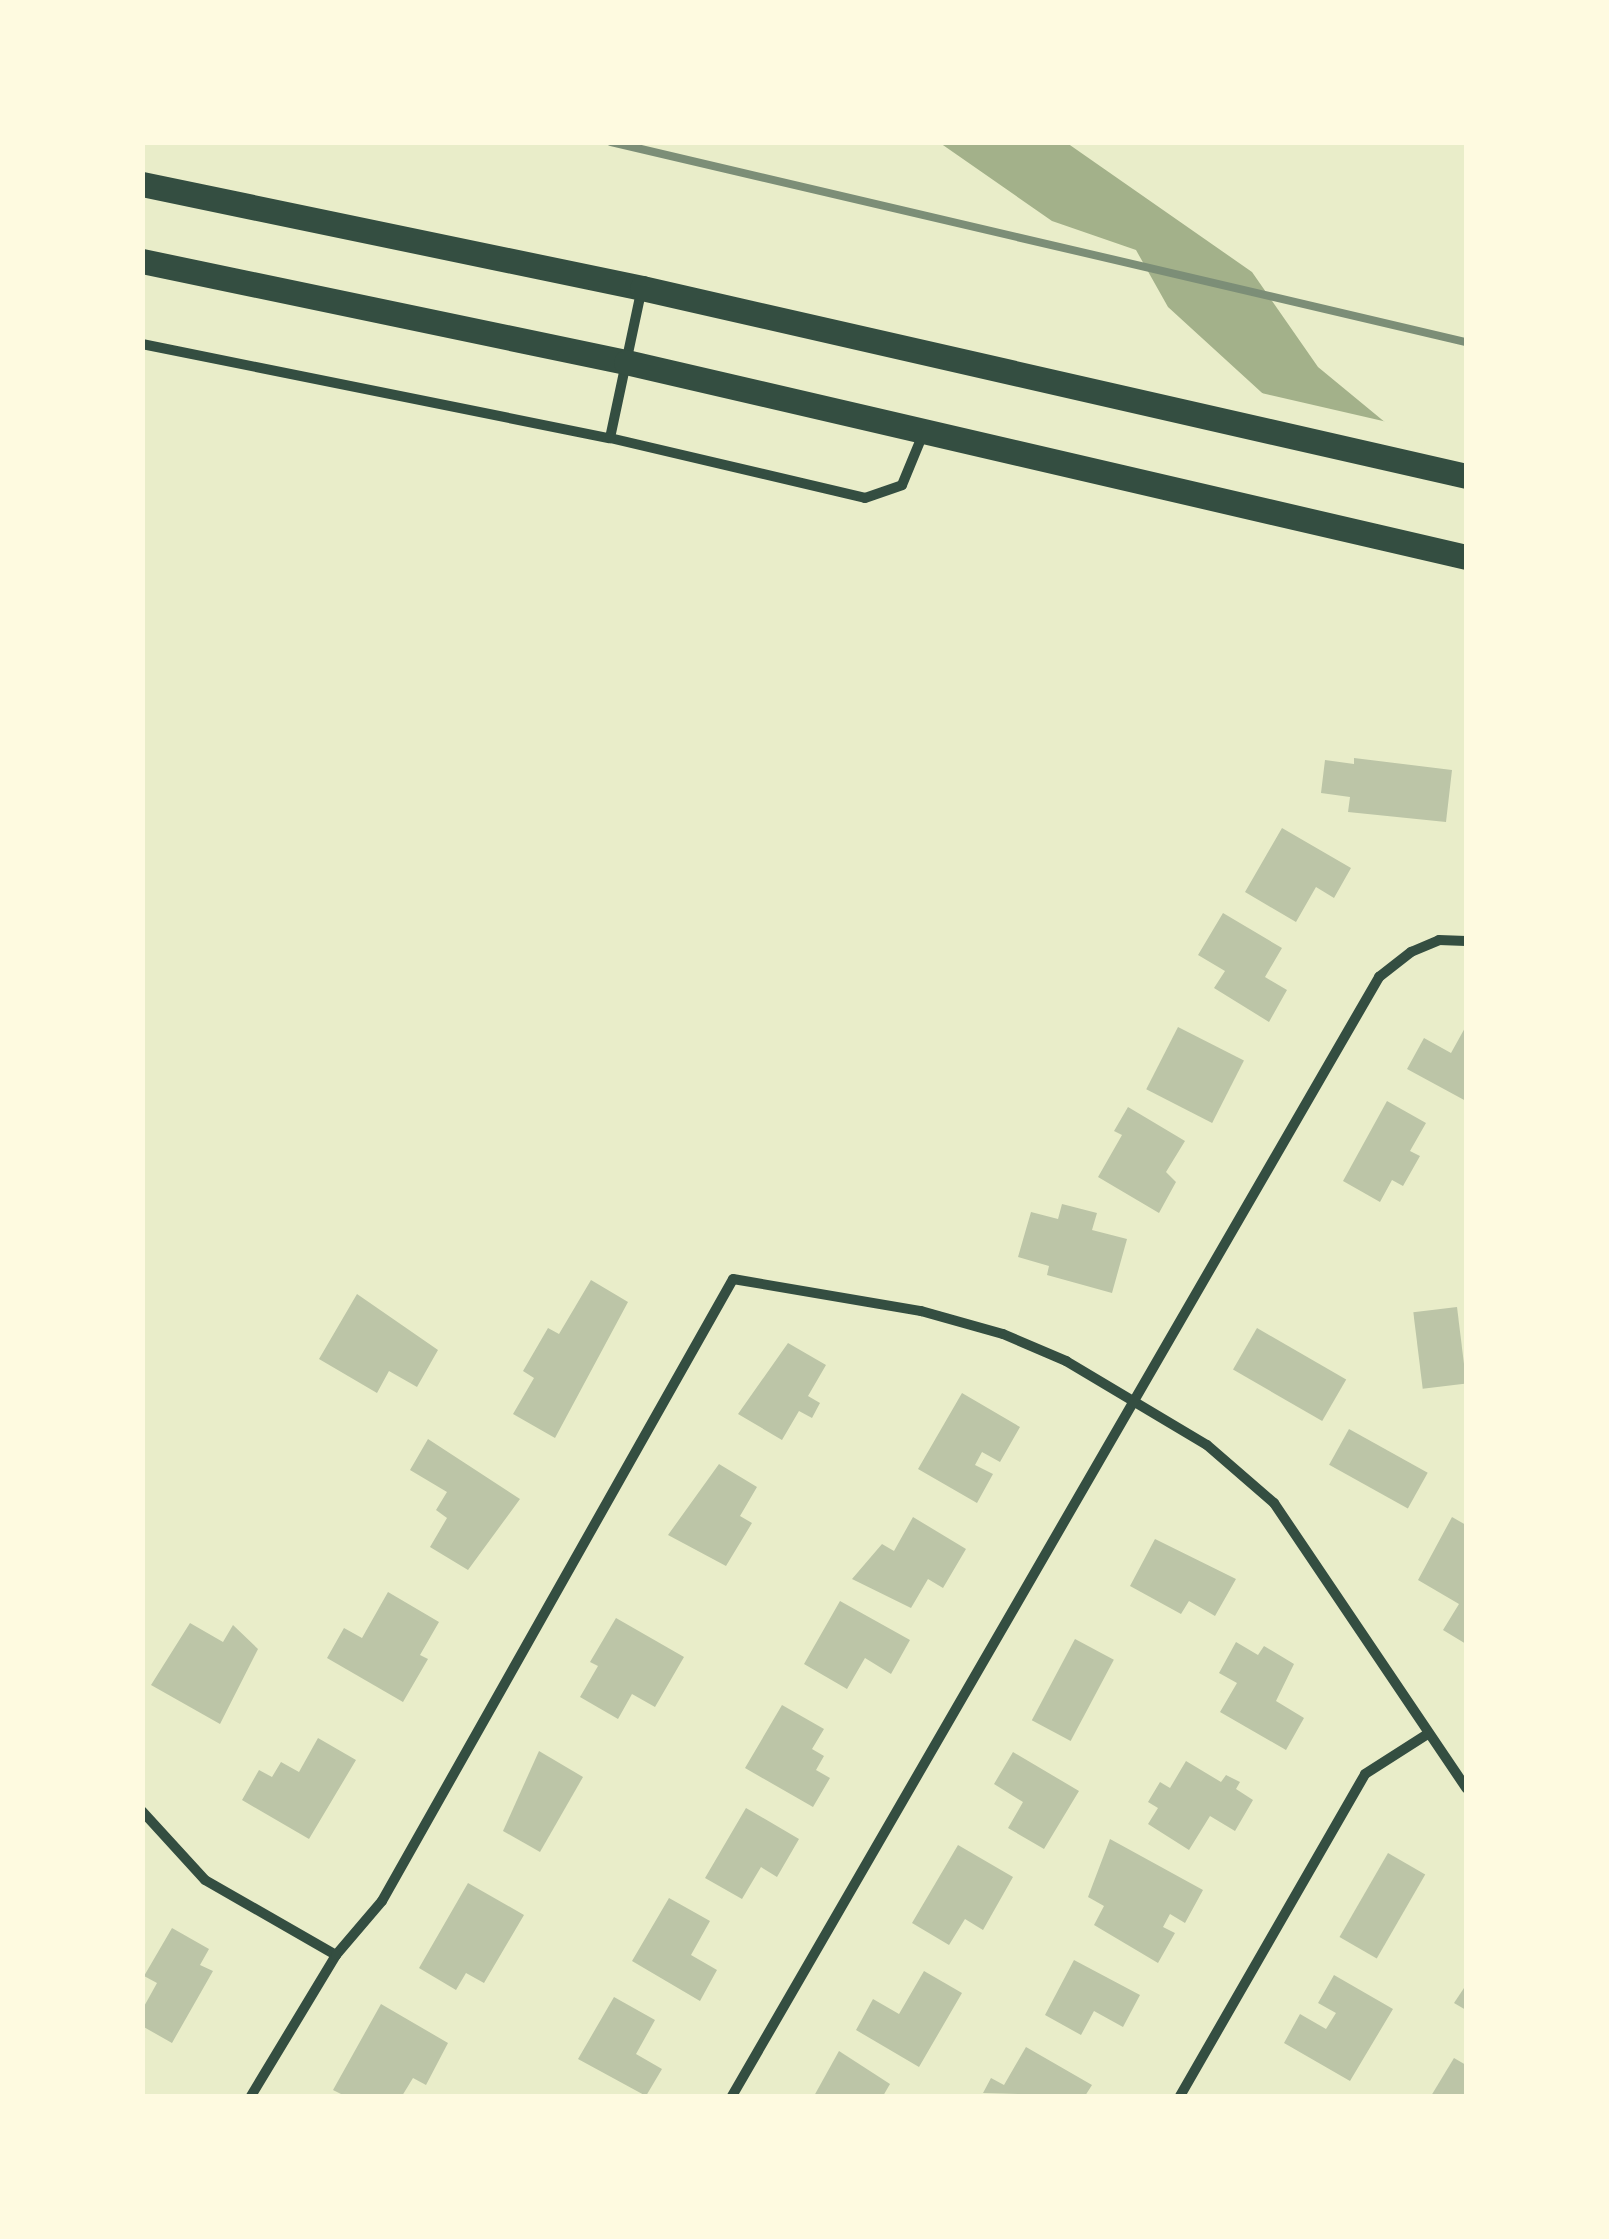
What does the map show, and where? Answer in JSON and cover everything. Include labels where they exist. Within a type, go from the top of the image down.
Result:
[{"type":"main road","points":[[142,184],[642,288],[1466,476]]},
{"type":"main road","points":[[142,262],[626,362],[1466,557]]},
{"type":"street","points":[[610,438],[642,288]]},
{"type":"street","points":[[142,344],[610,438],[866,498],[902,485],[924,434]]},
{"type":"street","points":[[732,2096],[1379,977],[1410,952],[1438,940],[1466,941]]},
{"type":"street","points":[[252,2096],[336,1955],[382,1901],[733,1279],[921,1312],[1003,1334],[1134,1400],[1207,1444],[1274,1503],[1426,1735],[1466,1788]]},
{"type":"street","points":[[1180,2096],[1365,1774],[1426,1735]]},
{"type":"street","points":[[142,1812],[205,1880],[336,1955]]},
{"type":"shaded area","points":[[940,143],[1067,143],[1252,272],[1318,367],[1466,489],[1466,579],[1168,307],[1136,250],[1052,221]]},
{"type":"pier","points":[[1253,391],[1396,424],[1466,483],[1466,584]]},
{"type":"building","points":[[1354,758],[1452,770],[1446,822],[1348,812],[1350,797],[1321,793],[1325,760],[1354,764]]},
{"type":"building","points":[[1282,828],[1351,868],[1334,898],[1316,887],[1296,922],[1245,892]]},
{"type":"building","points":[[1223,913],[1282,948],[1265,977],[1287,990],[1269,1022],[1214,988],[1225,971],[1198,955]]},
{"type":"building","points":[[1466,1026],[1466,1101],[1407,1069],[1424,1038],[1451,1053]]},
{"type":"building","points":[[1178,1027],[1244,1061],[1212,1123],[1146,1089]]},
{"type":"building","points":[[1387,1101],[1426,1123],[1410,1151],[1420,1156],[1403,1186],[1392,1180],[1380,1202],[1343,1181]]},
{"type":"building","points":[[1128,1107],[1185,1141],[1166,1172],[1176,1182],[1159,1213],[1098,1177],[1122,1135],[1114,1131]]},
{"type":"building","points":[[1062,1204],[1097,1213],[1092,1230],[1127,1239],[1112,1293],[1047,1275],[1049,1266],[1018,1257],[1031,1212],[1058,1219]]},
{"type":"building","points":[[591,1280],[628,1302],[555,1438],[513,1414],[534,1378],[523,1371],[548,1328],[559,1334]]},
{"type":"building","points":[[357,1294],[438,1350],[417,1387],[389,1371],[377,1393],[319,1359]]},
{"type":"building","points":[[1457,1307],[1466,1383],[1423,1389],[1413,1312]]},
{"type":"building","points":[[1257,1328],[1346,1380],[1322,1421],[1233,1370]]},
{"type":"building","points":[[788,1343],[826,1365],[808,1396],[820,1403],[812,1418],[799,1411],[782,1440],[738,1414]]},
{"type":"building","points":[[962,1393],[1020,1427],[1000,1462],[982,1452],[975,1465],[993,1474],[977,1503],[918,1469]]},
{"type":"building","points":[[1349,1429],[1428,1473],[1408,1508],[1329,1465]]},
{"type":"building","points":[[428,1439],[520,1499],[468,1570],[430,1547],[447,1518],[436,1510],[447,1492],[410,1470]]},
{"type":"building","points":[[719,1464],[757,1487],[740,1516],[752,1523],[726,1566],[668,1535]]},
{"type":"building","points":[[913,1517],[966,1549],[943,1588],[928,1579],[911,1608],[852,1579],[882,1544],[894,1551]]},
{"type":"building","points":[[1452,1517],[1466,1525],[1466,1644],[1443,1630],[1459,1604],[1418,1580]]},
{"type":"building","points":[[1155,1539],[1236,1579],[1215,1616],[1189,1601],[1181,1614],[1130,1586]]},
{"type":"building","points":[[388,1592],[439,1622],[420,1655],[428,1659],[403,1702],[327,1658],[344,1628],[362,1638]]},
{"type":"building","points":[[840,1601],[910,1640],[891,1674],[865,1658],[847,1689],[804,1664]]},
{"type":"building","points":[[616,1618],[684,1657],[655,1707],[632,1694],[618,1719],[580,1697],[598,1666],[590,1662]]},
{"type":"building","points":[[190,1623],[223,1642],[233,1625],[258,1649],[220,1724],[151,1685]]},
{"type":"building","points":[[1075,1639],[1114,1660],[1071,1741],[1032,1720]]},
{"type":"building","points":[[1236,1642],[1258,1655],[1264,1646],[1294,1664],[1276,1701],[1304,1718],[1286,1750],[1220,1712],[1237,1683],[1219,1673]]},
{"type":"building","points":[[782,1705],[824,1729],[812,1749],[824,1756],[816,1770],[830,1778],[813,1807],[745,1768]]},
{"type":"building","points":[[318,1738],[356,1760],[309,1839],[242,1800],[259,1770],[272,1777],[281,1762],[299,1772]]},
{"type":"building","points":[[539,1751],[583,1777],[540,1852],[503,1831]]},
{"type":"building","points":[[1013,1752],[1079,1791],[1044,1849],[1008,1828],[1023,1802],[994,1784]]},
{"type":"building","points":[[1186,1761],[1221,1782],[1226,1775],[1240,1782],[1236,1789],[1253,1800],[1235,1831],[1210,1816],[1189,1850],[1148,1824],[1158,1808],[1148,1802],[1160,1782],[1170,1788]]},
{"type":"building","points":[[746,1808],[799,1839],[777,1877],[761,1867],[742,1899],[705,1878]]},
{"type":"building","points":[[1110,1839],[1203,1890],[1185,1923],[1170,1914],[1163,1927],[1175,1933],[1158,1963],[1094,1925],[1104,1906],[1088,1897]]},
{"type":"building","points":[[958,1845],[1013,1877],[983,1930],[965,1919],[949,1945],[912,1923]]},
{"type":"building","points":[[1388,1853],[1425,1874],[1377,1959],[1340,1937]]},
{"type":"building","points":[[468,1883],[524,1915],[484,1983],[466,1973],[456,1990],[419,1968]]},
{"type":"building","points":[[669,1898],[710,1921],[691,1955],[717,1970],[700,2001],[632,1961]]},
{"type":"building","points":[[172,1928],[209,1949],[200,1965],[213,1971],[172,2043],[142,2026],[142,2010],[157,1983],[144,1976]]},
{"type":"building","points":[[1074,1960],[1140,1995],[1123,2027],[1094,2011],[1081,2035],[1045,2015]]},
{"type":"building","points":[[924,1971],[962,1993],[919,2067],[856,2030],[873,1999],[899,2014]]},
{"type":"building","points":[[1334,1975],[1393,2009],[1350,2081],[1284,2043],[1300,2014],[1326,2029],[1336,2013],[1318,2003]]},
{"type":"building","points":[[1466,1985],[1466,2010],[1454,2003]]},
{"type":"building","points":[[614,1997],[655,2020],[636,2054],[662,2069],[646,2096],[578,2059]]},
{"type":"building","points":[[381,2004],[448,2043],[426,2085],[413,2078],[402,2096],[345,2096],[333,2090]]},
{"type":"building","points":[[1026,2047],[1092,2085],[1085,2096],[983,2093],[991,2078],[1004,2085]]},
{"type":"building","points":[[839,2051],[890,2084],[883,2096],[814,2096]]},
{"type":"building","points":[[1454,2058],[1466,2065],[1466,2096],[1431,2096]]},
{"type":"railway","points":[[611,142],[1466,342]]}]
